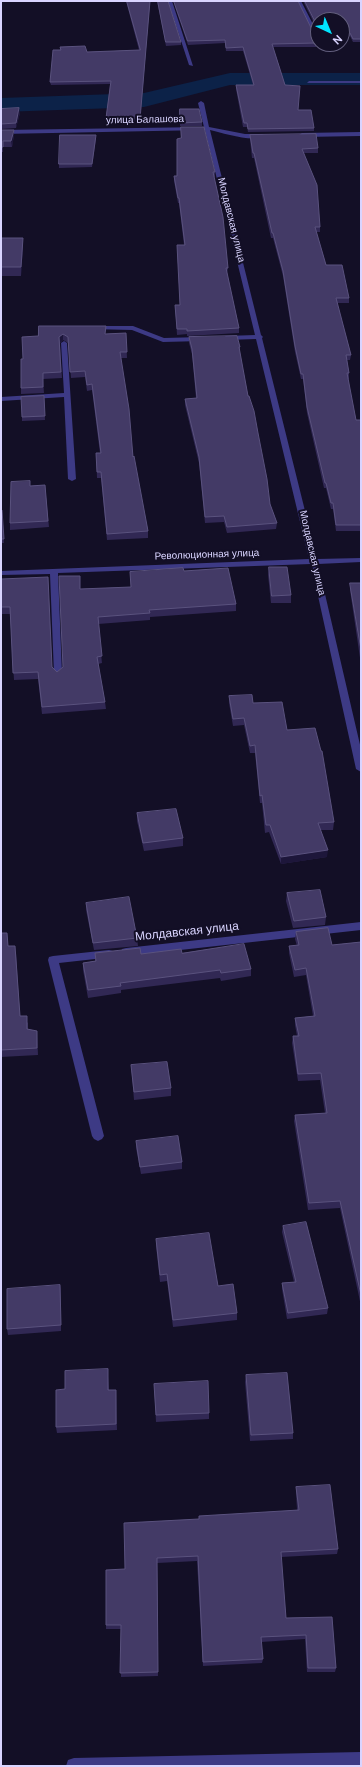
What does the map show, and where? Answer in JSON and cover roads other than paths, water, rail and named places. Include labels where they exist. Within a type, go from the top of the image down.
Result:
[{"type":"street","points":[[170,1],[191,66]]},
{"type":"street","points":[[299,1],[310,22]]},
{"type":"street","points":[[309,82],[361,82]]},
{"type":"street","name":"Молдавская улица","points":[[202,103],[314,562],[361,769]]},
{"type":"street","name":"улица Балашова","points":[[1,132],[209,128],[244,136],[268,136]]},
{"type":"street","points":[[299,135],[361,134]]},
{"type":"street","points":[[81,328],[133,328],[163,340],[208,339]]},
{"type":"street","points":[[215,339],[260,337]]},
{"type":"street","points":[[64,343],[72,479]]},
{"type":"street","points":[[1,399],[67,395]]},
{"type":"street","name":"Революционная улица","points":[[1,572],[361,560]]},
{"type":"street","points":[[54,571],[58,674]]},
{"type":"street","name":"Молдавская улица","points":[[98,1136],[53,960],[361,926]]},
{"type":"street","points":[[74,1766],[361,1760]]},
{"type":"waterway","points":[[1,105],[144,100],[230,79],[361,79]]}]
